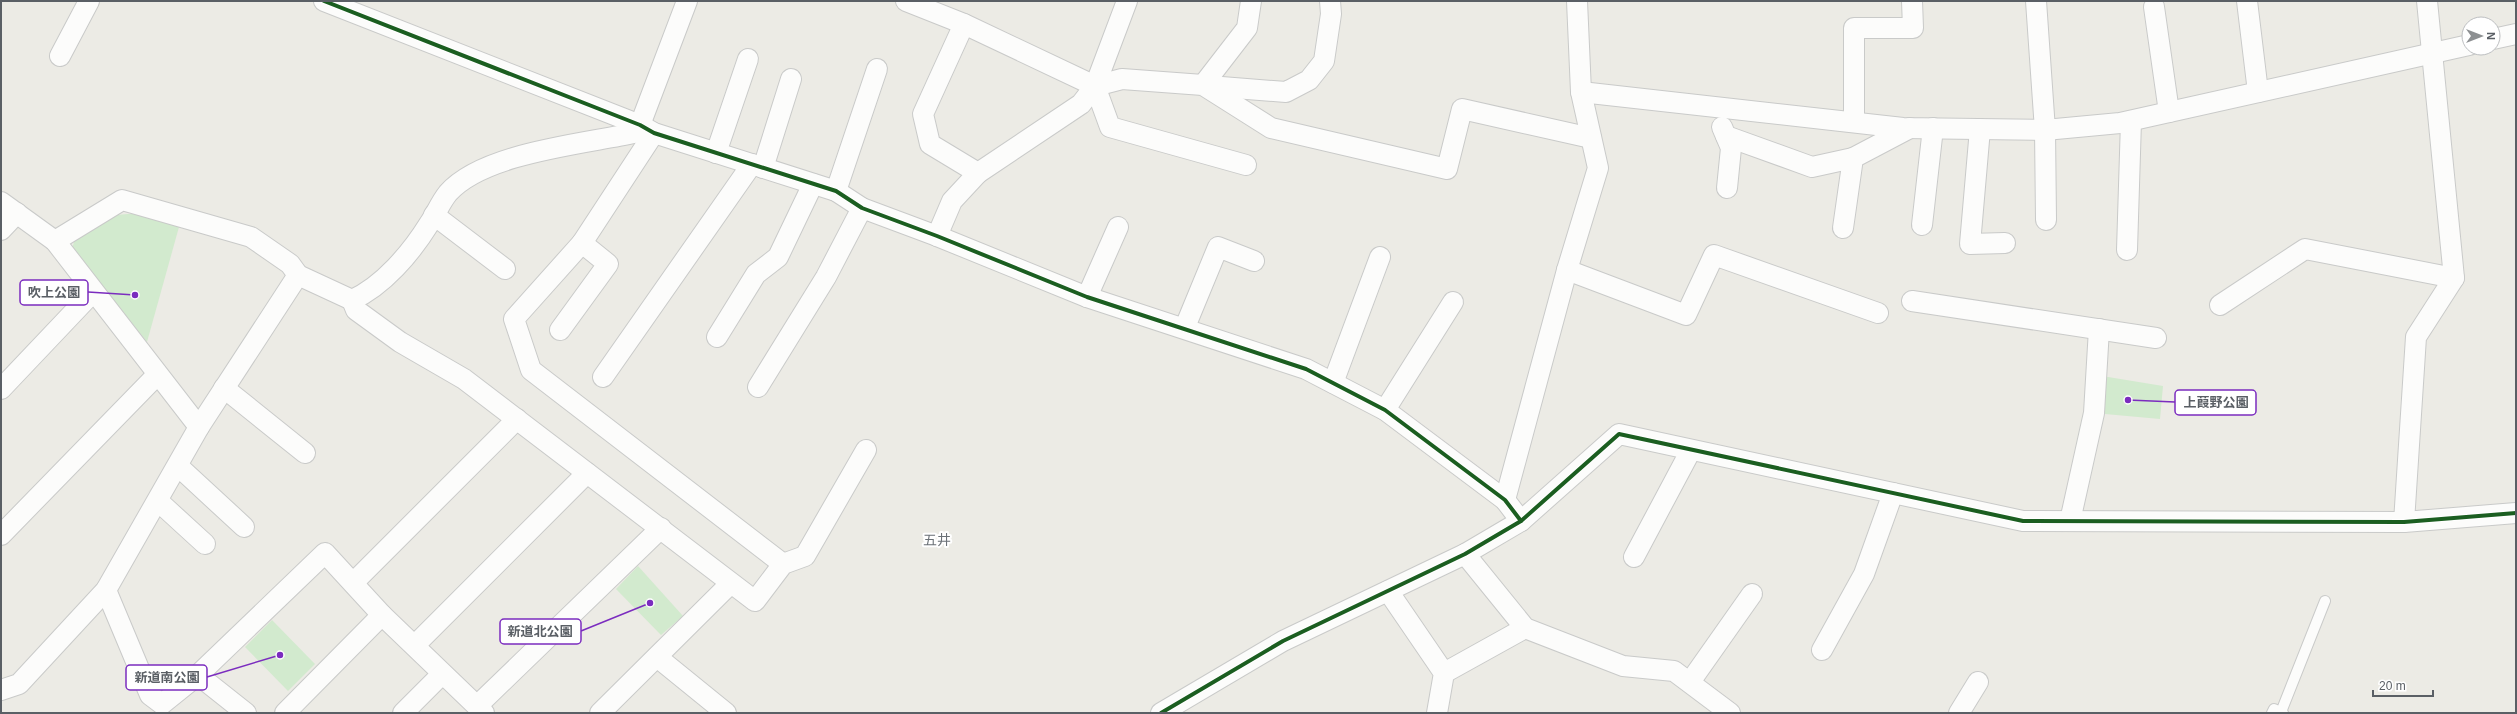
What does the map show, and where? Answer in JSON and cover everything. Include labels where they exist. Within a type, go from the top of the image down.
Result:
[{"type":"street","points":[[60,56],[89,1]]},
{"type":"street","points":[[324,1],[647,129],[716,153],[836,191],[862,208],[937,236],[1087,297],[1185,327],[1306,369],[1386,410],[1505,500],[1521,521]]},
{"type":"street","points":[[686,1],[647,129],[582,243],[514,319],[531,370],[783,564]]},
{"type":"street","points":[[906,1],[964,24],[1096,86],[1122,79],[1286,92],[1309,80],[1324,61],[1331,14],[1330,1]]},
{"type":"street","points":[[937,236],[952,201],[978,173],[1081,104],[1096,86],[1127,1]]},
{"type":"street","points":[[1203,85],[1247,28],[1251,1]]},
{"type":"street","points":[[1505,500],[1567,270],[1598,168],[1581,92],[1576,1]]},
{"type":"street","points":[[1854,122],[1854,28],[1913,28],[1912,1]]},
{"type":"street","points":[[2036,1],[2045,130],[2046,220]]},
{"type":"street","points":[[2247,1],[2258,92]]},
{"type":"street","points":[[2404,522],[2416,337],[2454,278],[2427,1]]},
{"type":"street","points":[[2154,7],[2168,112]]},
{"type":"street","points":[[964,24],[923,114],[930,144],[978,173]]},
{"type":"street","points":[[2501,37],[2516,34]]},
{"type":"street","points":[[1581,92],[1910,128],[2045,130],[2131,121],[2461,47]]},
{"type":"street","points":[[716,153],[748,59]]},
{"type":"street","points":[[836,191],[877,69]]},
{"type":"street","points":[[603,377],[757,166],[791,79]]},
{"type":"street","points":[[1203,85],[1271,128],[1447,169],[1462,109],[1591,138]]},
{"type":"street","points":[[1096,86],[1110,126],[1246,165]]},
{"type":"street","points":[[1712,107],[1731,148],[1727,188]]},
{"type":"street","points":[[2127,250],[2131,121]]},
{"type":"street","points":[[1726,136],[1812,167],[1853,158],[1910,128]]},
{"type":"street","points":[[1922,225],[1933,128]]},
{"type":"street","points":[[352,300],[367,294],[394,268],[448,194],[472,174],[529,155],[647,129]]},
{"type":"street","points":[[1980,129],[1970,244],[2005,243]]},
{"type":"street","points":[[1843,228],[1853,158]]},
{"type":"street","points":[[717,337],[756,274],[778,257],[813,184]]},
{"type":"street","points":[[55,241],[122,200],[251,236],[290,264],[298,276],[352,300],[356,310],[400,342],[464,379],[661,528],[730,584],[755,602],[783,564],[805,556],[866,450]]},
{"type":"street","points":[[1,230],[9,208],[55,241],[157,375],[199,427]]},
{"type":"street","points":[[758,387],[826,277],[862,208]]},
{"type":"street","points":[[434,215],[505,269]]},
{"type":"street","points":[[1087,297],[1118,226]]},
{"type":"street","points":[[560,330],[608,264],[582,243]]},
{"type":"street","points":[[1185,327],[1218,247],[1254,261]]},
{"type":"street","points":[[2220,306],[2305,249],[2454,278]]},
{"type":"street","points":[[1567,270],[1686,315],[1714,256],[1878,312]]},
{"type":"street","points":[[1333,383],[1380,257]]},
{"type":"street","points":[[1,690],[19,684],[106,590],[199,427],[298,276]]},
{"type":"street","points":[[1,388],[93,292]]},
{"type":"street","points":[[1912,301],[2156,338]]},
{"type":"street","points":[[1386,410],[1453,302]]},
{"type":"street","points":[[2070,521],[2094,413],[2099,329]]},
{"type":"street","points":[[1,535],[157,375]]},
{"type":"street","points":[[224,388],[305,453]]},
{"type":"street","points":[[354,582],[517,419]]},
{"type":"street","points":[[1161,713],[1283,641],[1465,554],[1521,521],[1619,434],[2023,521],[2404,522],[2516,513]]},
{"type":"street","points":[[1634,557],[1691,450]]},
{"type":"street","points":[[178,466],[244,527]]},
{"type":"street","points":[[415,645],[587,473]]},
{"type":"street","points":[[1822,650],[1864,574],[1893,493]]},
{"type":"street","points":[[158,501],[205,544]]},
{"type":"street","points":[[106,590],[150,695],[166,709],[198,675],[325,553],[354,582],[382,615],[415,645],[442,674],[481,709],[661,528]]},
{"type":"street","points":[[1465,554],[1525,628],[1623,666],[1674,671],[1730,713]]},
{"type":"street","points":[[600,713],[730,584]]},
{"type":"street","points":[[1388,591],[1444,673],[1437,713]]},
{"type":"street","points":[[1690,682],[1752,594]]},
{"type":"street","points":[[285,713],[382,615]]},
{"type":"street","points":[[1444,673],[1525,628]]},
{"type":"street","points":[[657,657],[726,713]]},
{"type":"street","points":[[403,713],[442,674]]},
{"type":"street","points":[[198,675],[246,713]]},
{"type":"street","points":[[1959,713],[1978,682]]},
{"type":"lane","points":[[2278,713],[2325,601]]},
{"type":"green space","points":[[140,214],[179,227],[147,342],[72,249],[76,235],[116,215]]},
{"type":"green space","points":[[2096,375],[2163,386],[2160,419],[2094,413]]},
{"type":"green space","points":[[638,566],[683,616],[661,635],[616,589]]},
{"type":"green space","points":[[272,620],[315,664],[288,691],[245,647]]},
{"type":"cycle path","points":[[324,1],[640,125],[654,133],[836,191],[862,208],[937,236],[1087,297],[1306,369],[1385,410],[1505,500],[1521,521]]},
{"type":"cycle path","points":[[1161,713],[1283,641],[1465,554],[1521,521],[1619,434],[2023,521],[2404,522],[2516,513]]},
{"type":"place","name":"吹上公園","points":[[135,295]]},
{"type":"place","name":"上葭野公園","points":[[2128,400]]},
{"type":"place","name":"新道北公園","points":[[650,603]]},
{"type":"place","name":"新道南公園","points":[[280,655]]},
{"type":"district","name":"五井","points":[[937,540]]}]
